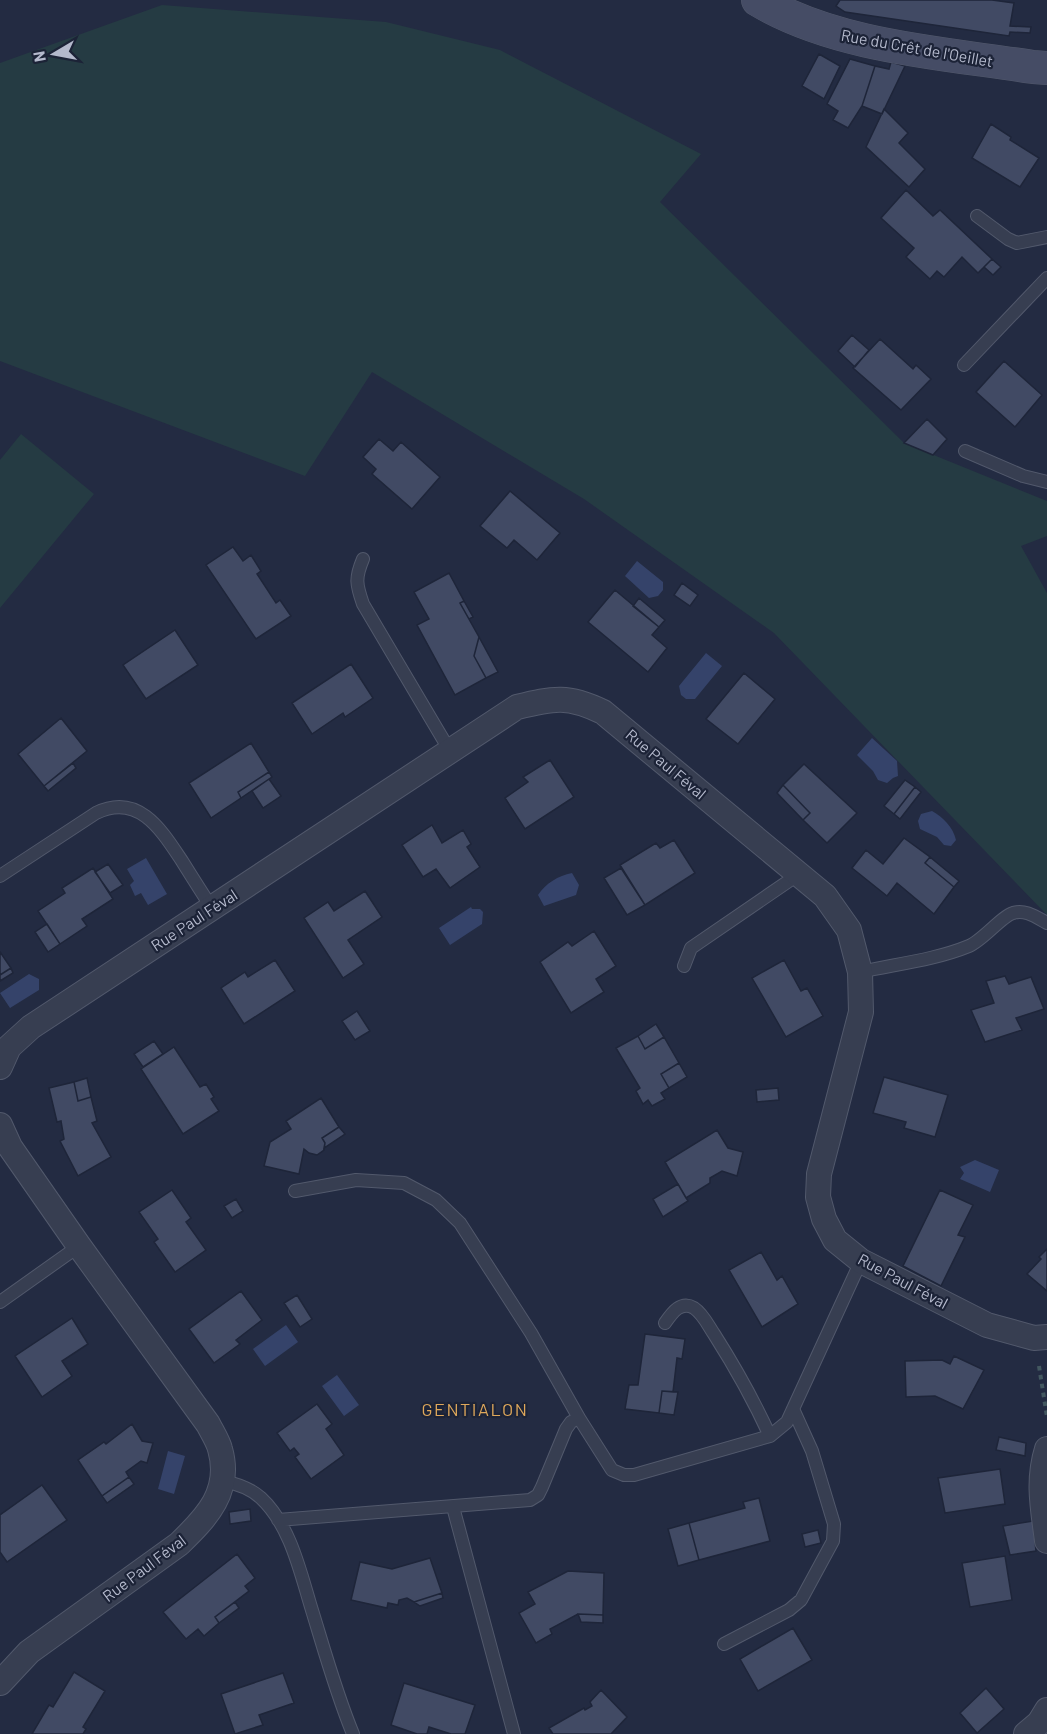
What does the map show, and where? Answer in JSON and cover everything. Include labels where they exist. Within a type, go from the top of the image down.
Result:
[{"type":"main road","name":"Rue du Crêt de l'Oeillet","points":[[758,0],[780,13],[834,34],[889,45],[1047,68]]},
{"type":"street","name":"Rue Paul Féval","points":[[0,1067],[9,1047],[31,1027],[516,707],[547,699],[580,701],[603,712],[825,896],[849,930],[860,972],[861,1012],[819,1174],[818,1197],[824,1219],[835,1240],[861,1261],[987,1325],[1040,1338]]},
{"type":"street","points":[[0,1125],[10,1147],[207,1424],[220,1449],[224,1481]]},
{"type":"street","points":[[1047,1449],[1041,1467],[1047,1541]]},
{"type":"street","name":"Rue Paul Féval","points":[[0,1683],[29,1652],[179,1544],[200,1525],[215,1504],[224,1481]]},
{"type":"street","points":[[1026,1734],[1039,1723],[1047,1710]]},
{"type":"lane","points":[[977,216],[1017,243],[1047,237]]},
{"type":"lane","points":[[964,364],[1047,278]]},
{"type":"lane","points":[[965,451],[1023,476],[1047,482]]},
{"type":"lane","points":[[363,559],[357,573],[358,589],[363,604],[450,751]]},
{"type":"lane","points":[[0,876],[105,808],[132,809],[151,818],[162,831],[212,908]]},
{"type":"lane","points":[[684,966],[691,948],[799,874]]},
{"type":"lane","points":[[860,972],[950,952],[971,945],[1011,913],[1025,911],[1047,923]]},
{"type":"lane","points":[[295,1191],[356,1180],[404,1183],[436,1200],[460,1223],[531,1333],[579,1418],[612,1470],[624,1474],[634,1475],[770,1436],[787,1422],[861,1261]]},
{"type":"lane","points":[[0,1302],[79,1246]]},
{"type":"lane","points":[[665,1323],[674,1309],[683,1306],[693,1307],[702,1316],[726,1352],[770,1436]]},
{"type":"lane","points":[[724,1644],[789,1610],[801,1600],[833,1541],[834,1524],[812,1451],[793,1409]]},
{"type":"lane","points":[[278,1520],[530,1500],[538,1495],[566,1429],[571,1422],[579,1418]]},
{"type":"lane","points":[[224,1481],[242,1485],[262,1498],[278,1520],[294,1551],[353,1734]]},
{"type":"lane","points":[[453,1507],[514,1734]]},
{"type":"path","points":[[1040,1338],[1047,1417]]},
{"type":"shaded area","points":[[162,5],[386,22],[500,50],[701,154],[660,202],[904,443],[1047,501],[1047,536],[1021,546],[1047,593],[1047,915],[774,633],[584,499],[372,372],[305,476],[0,361],[0,63]]},
{"type":"shaded area","points":[[21,434],[94,494],[0,608],[0,460]]},
{"type":"water","points":[[637,561],[663,582],[663,590],[658,596],[649,598],[625,576]]},
{"type":"water","points":[[706,653],[722,666],[695,699],[686,699],[681,695],[679,686]]},
{"type":"water","points":[[872,738],[897,761],[898,776],[887,783],[878,780],[873,771],[857,755]]},
{"type":"water","points":[[932,811],[944,819],[953,831],[956,840],[951,846],[944,845],[937,837],[920,829],[918,821],[921,814]]},
{"type":"water","points":[[146,858],[167,894],[148,905],[141,893],[135,896],[130,885],[134,881],[127,869]]},
{"type":"water","points":[[572,873],[579,885],[576,895],[544,906],[538,895],[541,891],[553,881]]},
{"type":"water","points":[[471,907],[483,912],[482,924],[450,945],[439,928]]},
{"type":"water","points":[[29,974],[39,979],[39,990],[10,1008],[0,993]]},
{"type":"water","points":[[975,1160],[999,1170],[990,1192],[960,1179],[964,1173],[960,1167]]},
{"type":"water","points":[[286,1325],[298,1342],[265,1366],[253,1349]]},
{"type":"water","points":[[337,1375],[359,1405],[344,1416],[322,1386]]},
{"type":"water","points":[[168,1451],[185,1456],[174,1494],[158,1489]]},
{"type":"building","points":[[840,0],[992,0],[1014,3],[1010,26],[1031,27],[1030,33],[1010,32],[1009,36],[845,12],[836,6]]},
{"type":"building","points":[[819,54],[840,66],[824,99],[802,86]]},
{"type":"building","points":[[850,59],[875,66],[862,106],[848,128],[833,120],[838,111],[827,104]]},
{"type":"building","points":[[891,62],[905,66],[882,114],[862,106],[875,66],[889,69]]},
{"type":"building","points":[[884,109],[908,133],[899,143],[925,169],[909,187],[866,147]]},
{"type":"building","points":[[991,124],[1011,137],[1010,140],[1039,158],[1020,187],[972,158]]},
{"type":"building","points":[[906,190],[933,216],[940,210],[992,259],[978,273],[962,257],[944,277],[937,271],[930,279],[906,257],[914,248],[881,218]]},
{"type":"building","points":[[992,259],[1001,267],[993,275],[984,267]]},
{"type":"building","points":[[852,335],[869,350],[855,367],[838,351]]},
{"type":"building","points":[[880,339],[913,369],[916,365],[931,379],[901,410],[853,368]]},
{"type":"building","points":[[1004,361],[1042,395],[1015,427],[976,392]]},
{"type":"building","points":[[927,419],[947,439],[933,455],[904,443]]},
{"type":"building","points":[[379,439],[393,451],[401,442],[440,477],[412,509],[372,474],[376,469],[363,457]]},
{"type":"building","points":[[510,491],[560,533],[537,560],[514,540],[507,548],[480,526]]},
{"type":"building","points":[[233,547],[243,561],[251,555],[261,571],[257,574],[276,603],[280,600],[291,616],[256,639],[206,565]]},
{"type":"building","points":[[449,573],[464,601],[460,603],[479,637],[474,656],[486,678],[455,695],[417,625],[429,619],[414,592]]},
{"type":"building","points":[[682,583],[698,595],[690,606],[674,595]]},
{"type":"building","points":[[615,590],[659,627],[652,635],[667,648],[648,672],[588,622]]},
{"type":"building","points":[[639,598],[665,620],[659,627],[633,606]]},
{"type":"building","points":[[464,601],[473,617],[469,619],[460,603]]},
{"type":"building","points":[[175,630],[198,665],[146,699],[123,665]]},
{"type":"building","points":[[479,637],[498,672],[486,678],[474,656]]},
{"type":"building","points":[[351,664],[373,698],[345,717],[343,713],[312,734],[292,703]]},
{"type":"building","points":[[744,673],[775,699],[738,744],[706,719]]},
{"type":"building","points":[[61,718],[87,751],[44,786],[18,754]]},
{"type":"building","points":[[251,743],[269,772],[238,792],[241,798],[211,818],[189,783]]},
{"type":"building","points":[[550,760],[574,797],[525,829],[505,798],[528,782],[523,777]]},
{"type":"building","points":[[73,763],[76,768],[48,791],[44,786]]},
{"type":"building","points":[[804,764],[857,813],[827,843],[803,820],[810,813],[783,785]]},
{"type":"building","points":[[269,772],[272,777],[241,798],[238,792]]},
{"type":"building","points":[[269,779],[281,796],[263,808],[252,791]]},
{"type":"building","points":[[905,780],[915,787],[894,814],[884,806]]},
{"type":"building","points":[[783,785],[810,813],[803,820],[777,793]]},
{"type":"building","points":[[915,787],[921,792],[900,819],[894,814]]},
{"type":"building","points":[[432,825],[442,843],[463,830],[471,844],[467,847],[480,867],[450,888],[436,869],[423,877],[402,845]]},
{"type":"building","points":[[904,838],[930,857],[925,863],[954,887],[934,914],[897,883],[887,896],[852,868],[866,850],[883,864]]},
{"type":"building","points":[[674,840],[695,873],[645,905],[620,865],[656,843],[660,848]]},
{"type":"building","points":[[930,857],[959,881],[954,887],[925,863]]},
{"type":"building","points":[[108,864],[123,885],[110,893],[95,872]]},
{"type":"building","points":[[93,868],[113,899],[82,919],[87,926],[60,944],[38,911],[65,893],[62,888]]},
{"type":"building","points":[[621,868],[645,905],[627,915],[604,878]]},
{"type":"building","points":[[365,891],[382,917],[348,940],[364,964],[343,978],[304,918],[328,902],[334,911]]},
{"type":"building","points":[[47,924],[60,944],[48,952],[35,932]]},
{"type":"building","points":[[594,931],[616,966],[596,979],[604,992],[571,1013],[540,962],[568,942],[572,946]]},
{"type":"building","points":[[0,952],[11,968],[0,975]]},
{"type":"building","points":[[275,960],[295,991],[244,1024],[221,988],[245,972],[248,977]]},
{"type":"building","points":[[784,960],[801,991],[807,988],[823,1016],[786,1037],[752,978]]},
{"type":"building","points":[[11,968],[13,973],[0,981],[0,975]]},
{"type":"building","points":[[1005,976],[1009,984],[1031,977],[1044,1009],[1016,1018],[1022,1030],[985,1042],[971,1010],[994,1003],[986,981]]},
{"type":"building","points":[[357,1011],[370,1031],[355,1040],[342,1021]]},
{"type":"building","points":[[656,1024],[664,1037],[645,1049],[638,1036]]},
{"type":"building","points":[[638,1036],[645,1049],[664,1037],[679,1063],[661,1074],[669,1088],[661,1093],[665,1099],[652,1106],[648,1100],[643,1104],[636,1091],[640,1088],[616,1048]]},
{"type":"building","points":[[154,1041],[163,1054],[143,1067],[134,1054]]},
{"type":"building","points":[[174,1047],[200,1087],[206,1084],[214,1097],[211,1099],[219,1111],[183,1134],[141,1069]]},
{"type":"building","points":[[679,1063],[687,1077],[669,1088],[661,1074]]},
{"type":"building","points":[[884,1077],[948,1095],[935,1137],[904,1128],[906,1122],[873,1113]]},
{"type":"building","points":[[87,1078],[91,1097],[78,1101],[74,1082]]},
{"type":"building","points":[[74,1082],[78,1101],[91,1097],[97,1121],[92,1123],[111,1157],[78,1176],[60,1141],[64,1139],[61,1121],[57,1122],[49,1088]]},
{"type":"building","points":[[778,1088],[779,1100],[757,1102],[756,1090]]},
{"type":"building","points":[[321,1098],[339,1127],[322,1138],[325,1143],[324,1150],[317,1155],[304,1149],[299,1174],[264,1166],[270,1142],[291,1129],[286,1121]]},
{"type":"building","points":[[339,1127],[345,1134],[324,1148],[325,1143],[322,1138]]},
{"type":"building","points":[[717,1130],[728,1148],[743,1152],[737,1176],[722,1171],[710,1178],[710,1183],[686,1198],[665,1162]]},
{"type":"building","points":[[678,1184],[688,1201],[663,1217],[653,1199]]},
{"type":"building","points":[[172,1190],[191,1218],[186,1222],[206,1250],[175,1272],[154,1242],[158,1239],[139,1212]]},
{"type":"building","points":[[940,1190],[973,1205],[958,1235],[965,1237],[941,1286],[903,1266]]},
{"type":"building","points":[[236,1199],[243,1211],[232,1218],[224,1206]]},
{"type":"building","points":[[1047,1249],[1047,1291],[1027,1274]]},
{"type":"building","points":[[761,1252],[777,1280],[782,1276],[798,1304],[762,1327],[729,1270]]},
{"type":"building","points":[[241,1291],[262,1320],[236,1340],[240,1344],[214,1363],[189,1329]]},
{"type":"building","points":[[297,1295],[312,1319],[300,1327],[284,1303]]},
{"type":"building","points":[[72,1318],[88,1344],[62,1361],[72,1376],[42,1397],[15,1356]]},
{"type":"building","points":[[645,1334],[685,1339],[682,1359],[677,1358],[673,1392],[662,1391],[659,1413],[625,1409],[629,1385],[638,1385]]},
{"type":"building","points":[[954,1356],[984,1370],[963,1409],[935,1396],[906,1397],[905,1361],[942,1360],[950,1364]]},
{"type":"building","points":[[662,1391],[678,1392],[674,1415],[659,1413]]},
{"type":"building","points":[[317,1404],[332,1424],[326,1429],[344,1455],[311,1479],[295,1457],[299,1454],[294,1448],[290,1451],[277,1433]]},
{"type":"building","points":[[132,1424],[142,1441],[153,1443],[147,1463],[141,1461],[126,1472],[129,1477],[102,1496],[78,1460],[104,1442],[106,1444]]},
{"type":"building","points":[[999,1437],[1026,1443],[1025,1456],[996,1450]]},
{"type":"building","points":[[1000,1469],[1005,1504],[945,1513],[938,1478]]},
{"type":"building","points":[[129,1477],[134,1484],[107,1503],[102,1496]]},
{"type":"building","points":[[42,1485],[67,1520],[7,1562],[0,1552],[0,1515]]},
{"type":"building","points":[[759,1498],[770,1541],[699,1560],[689,1523],[745,1508],[743,1502]]},
{"type":"building","points":[[250,1509],[251,1521],[230,1524],[229,1512]]},
{"type":"building","points":[[1033,1521],[1036,1551],[1010,1555],[1003,1526]]},
{"type":"building","points":[[689,1523],[699,1560],[678,1566],[668,1529]]},
{"type":"building","points":[[818,1530],[821,1543],[805,1547],[802,1534]]},
{"type":"building","points":[[237,1554],[255,1578],[245,1586],[249,1591],[215,1617],[219,1623],[204,1636],[198,1629],[186,1639],[163,1612]]},
{"type":"building","points":[[1005,1556],[1012,1600],[970,1607],[962,1563]]},
{"type":"building","points":[[430,1558],[442,1593],[414,1602],[407,1598],[399,1600],[398,1605],[388,1603],[387,1608],[351,1600],[360,1562],[392,1569]]},
{"type":"building","points":[[568,1571],[604,1573],[603,1615],[578,1614],[550,1629],[552,1634],[536,1643],[519,1613],[535,1604],[528,1592]]},
{"type":"building","points":[[442,1593],[443,1598],[420,1606],[414,1602]]},
{"type":"building","points":[[235,1602],[239,1608],[219,1623],[215,1617]]},
{"type":"building","points":[[578,1614],[603,1615],[603,1623],[581,1622]]},
{"type":"building","points":[[793,1628],[812,1660],[758,1691],[740,1659]]},
{"type":"building","points":[[74,1672],[105,1691],[83,1727],[86,1729],[83,1734],[32,1734],[49,1705],[53,1707]]},
{"type":"building","points":[[283,1673],[294,1703],[259,1715],[263,1725],[235,1734],[221,1694]]},
{"type":"building","points":[[404,1683],[475,1705],[465,1734],[451,1734],[429,1727],[427,1734],[417,1734],[391,1725]]},
{"type":"building","points":[[986,1688],[1004,1709],[977,1733],[960,1713]]},
{"type":"building","points":[[601,1690],[627,1717],[611,1734],[553,1734],[549,1728],[584,1708],[585,1710],[592,1706],[590,1702]]},
{"type":"district","name":"GENTIALON","points":[[475,1410]]}]
